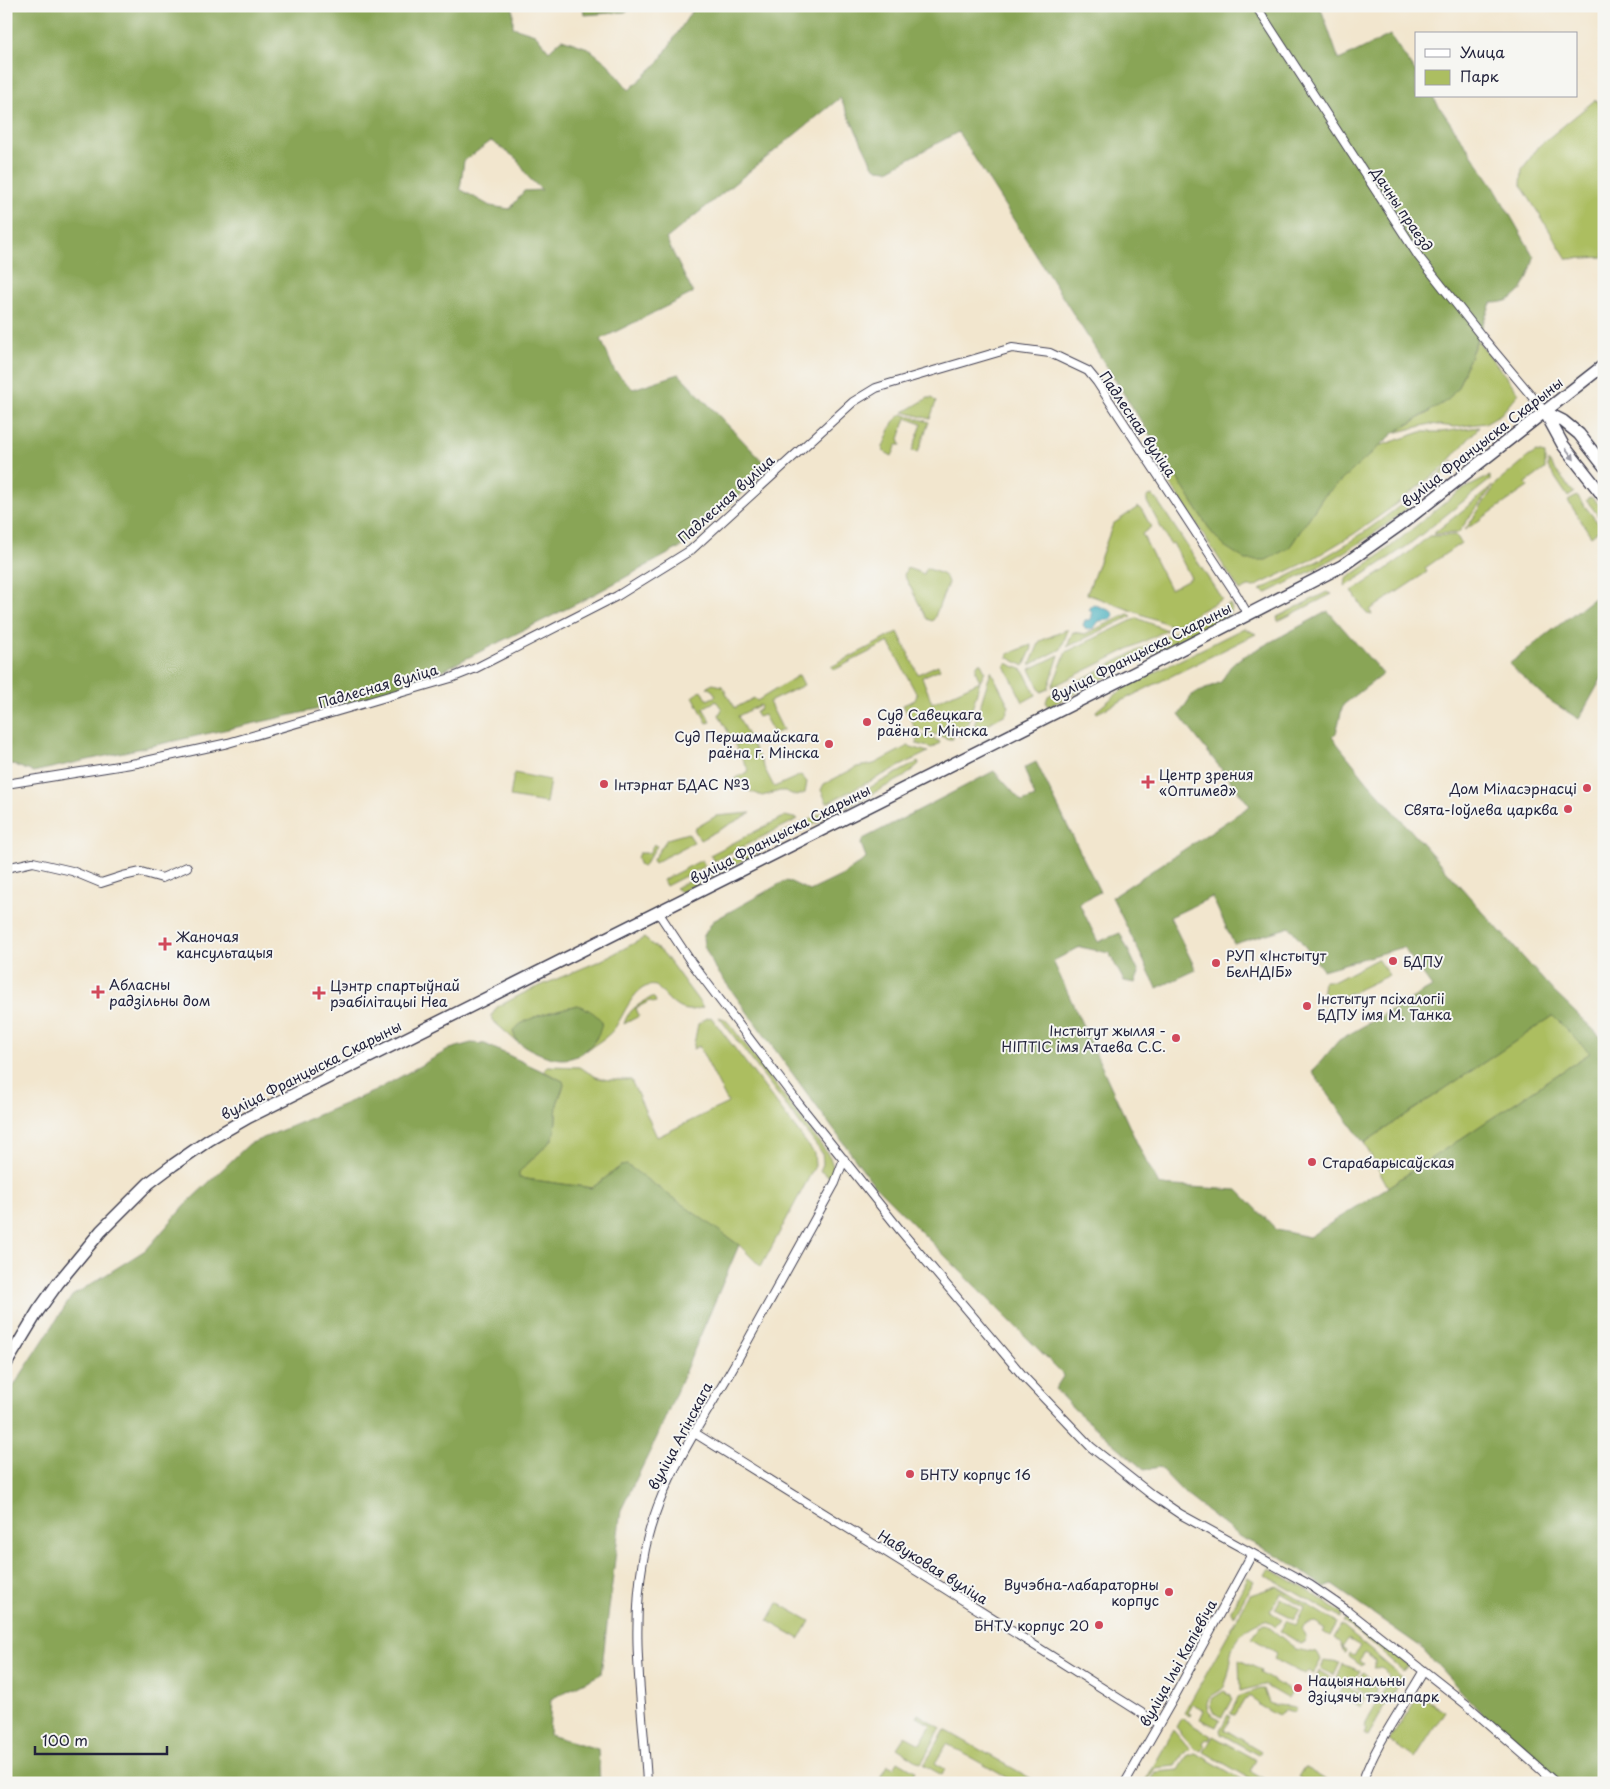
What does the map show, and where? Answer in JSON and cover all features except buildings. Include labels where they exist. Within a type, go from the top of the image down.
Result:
[{"type":"main road","name":"вуліца Францыска Скарыны","points":[[6,1364],[50,1294],[86,1249],[135,1196],[190,1153],[223,1132],[1334,570],[1367,549],[1604,365]]},
{"type":"main road","points":[[1545,412],[1563,421],[1579,434],[1604,466]]},
{"type":"main road","points":[[1545,412],[1563,445],[1604,497]]},
{"type":"street","name":"Дачны праезд","points":[[1256,6],[1419,257],[1545,412]]},
{"type":"street","name":"Падлесная вуліца","points":[[6,784],[137,763],[228,743],[442,680],[476,668],[617,596],[690,550],[853,402],[867,393],[889,384],[1012,348],[1050,354],[1088,371],[1248,615]]},
{"type":"street","points":[[6,868],[33,862],[72,872],[101,883],[141,872],[162,878],[187,867]]},
{"type":"street","points":[[658,912],[691,962],[799,1104],[900,1230],[1024,1377],[1091,1447],[1152,1495],[1180,1514],[1310,1585],[1329,1598],[1467,1706],[1556,1783]]},
{"type":"street","name":"вуліца Агінскага","points":[[647,1783],[637,1650],[637,1617],[641,1572],[646,1544],[660,1500],[693,1432],[735,1364],[831,1191],[844,1159]]},
{"type":"street","name":"Навуковая вуліца","points":[[693,1432],[1159,1724]]},
{"type":"street","name":"вуліца Ільі Капіевіча","points":[[1125,1783],[1252,1554]]},
{"type":"street","points":[[1362,1783],[1383,1740],[1423,1672]]},
{"type":"green space","points":[[6,6],[513,6],[513,27],[535,34],[549,51],[562,39],[588,48],[608,64],[629,90],[658,63],[695,6],[1320,6],[1339,60],[1390,35],[1415,72],[1415,98],[1433,98],[1494,187],[1534,257],[1529,275],[1521,290],[1510,299],[1491,303],[1458,387],[1448,400],[1394,433],[1323,497],[1289,548],[1266,560],[1246,560],[1224,546],[1212,533],[958,132],[888,170],[878,169],[873,166],[840,98],[666,239],[693,293],[601,339],[614,370],[633,389],[679,374],[769,468],[690,542],[582,601],[401,691],[33,772],[6,762]],"holes":[[[491,141],[516,158],[529,178],[542,190],[524,191],[510,209],[490,206],[460,189],[464,161]]]},
{"type":"green space","points":[[583,6],[636,6],[625,12],[584,15]]},
{"type":"green space","points":[[1595,100],[1604,111],[1604,257],[1567,259],[1521,185],[1522,169],[1540,145]]},
{"type":"green space","points":[[1477,340],[1519,393],[1501,414],[1485,423],[1455,427],[1430,424],[1394,433],[1428,413],[1458,387]]},
{"type":"green space","points":[[928,398],[932,398],[936,402],[930,419],[904,412]]},
{"type":"green space","points":[[902,414],[929,422],[918,452],[912,451],[922,424],[906,418],[899,439],[901,445],[897,445],[892,456],[883,451],[883,447],[893,422]]},
{"type":"green space","points":[[1479,427],[1444,467],[1354,534],[1309,561],[1254,587],[1248,587],[1240,591],[1170,483],[1176,476],[1212,533],[1289,548],[1323,497],[1379,446],[1421,432],[1441,432]]},
{"type":"green space","points":[[1536,452],[1545,454],[1545,469],[1526,483],[1528,487],[1465,530],[1497,483]]},
{"type":"green space","points":[[1454,461],[1414,503],[1368,538],[1344,553],[1267,593],[1260,590],[1318,561],[1351,541],[1404,503]]},
{"type":"green space","points":[[1548,461],[1574,493],[1568,497],[1548,467]]},
{"type":"green space","points":[[1490,476],[1490,480],[1407,546],[1345,587],[1346,579],[1379,556],[1448,500],[1462,490]]},
{"type":"green space","points":[[1493,486],[1458,533],[1433,534]]},
{"type":"green space","points":[[1152,495],[1222,599],[1173,626],[1087,594],[1113,524],[1138,507],[1142,510],[1151,527],[1142,534],[1170,589],[1191,578],[1173,543],[1170,544],[1147,502],[1147,497]]},
{"type":"green space","points":[[1577,496],[1602,528],[1591,536],[1568,501]]},
{"type":"green space","points":[[1591,497],[1604,509],[1604,523],[1586,500]]},
{"type":"green space","points":[[1456,535],[1461,543],[1425,568],[1427,572],[1370,610],[1372,615],[1367,614],[1352,591],[1392,565],[1429,536]]},
{"type":"green space","points":[[907,568],[924,574],[926,568],[940,573],[947,580],[948,583],[932,621],[927,619],[904,575]]},
{"type":"green space","points":[[1604,590],[1604,674],[1579,719],[1547,699],[1509,664]]},
{"type":"green space","points":[[1327,592],[1332,594],[1278,621],[1277,617]]},
{"type":"green space","points":[[1230,604],[1232,609],[1228,615],[1048,707],[1046,702],[1048,696]]},
{"type":"green space","points":[[1328,611],[1383,674],[1343,705],[1336,733],[1332,737],[1367,781],[1553,991],[1604,1040],[1604,1783],[1562,1783],[1491,1724],[1421,1647],[1332,1585],[1325,1588],[1283,1558],[1240,1537],[1185,1494],[1159,1467],[1144,1470],[1074,1409],[1055,1389],[1064,1375],[875,1186],[715,968],[704,946],[703,937],[713,921],[785,881],[810,891],[843,875],[866,857],[861,844],[863,839],[994,771],[1022,802],[1035,797],[1024,768],[1036,762],[1100,892],[1079,903],[1098,942],[1120,933],[1139,973],[1135,983],[1124,981],[1109,953],[1080,947],[1053,961],[1137,1143],[1159,1185],[1238,1190],[1277,1230],[1309,1237],[1590,1053],[1553,1016],[1364,1143],[1312,1072],[1339,1040],[1432,987],[1403,947],[1323,970],[1290,927],[1234,944],[1212,897],[1170,917],[1196,970],[1157,988],[1112,897],[1250,806],[1179,715],[1192,695],[1221,682],[1230,667],[1239,659]]},
{"type":"green space","points":[[1128,614],[1132,616],[1067,647],[1073,632],[1085,634]]},
{"type":"green space","points":[[1137,618],[1167,630],[1052,687],[1066,652]]},
{"type":"green space","points":[[1244,628],[1256,634],[1097,713],[1096,711],[1124,688]]},
{"type":"green space","points":[[1068,630],[1061,649],[1030,665],[1040,641]]},
{"type":"green space","points":[[898,632],[918,674],[938,665],[940,669],[922,677],[932,703],[980,681],[965,734],[960,737],[957,733],[952,735],[953,739],[949,739],[915,728],[903,705],[915,700],[917,695],[889,642],[834,670],[831,667]]},
{"type":"green space","points":[[1031,645],[1032,648],[1024,666],[1007,657],[1008,654]]},
{"type":"green space","points":[[1059,655],[1048,689],[1041,692],[1030,669]]},
{"type":"green space","points":[[981,663],[985,671],[980,681],[976,670],[977,665]]},
{"type":"green space","points":[[1006,663],[1023,670],[1036,695],[1023,702],[1005,666]]},
{"type":"green space","points":[[991,671],[1009,706],[1006,714],[974,731],[973,729]]},
{"type":"green space","points":[[799,675],[804,685],[769,702],[783,730],[774,734],[764,715],[758,717],[755,712],[761,708],[760,705],[738,716],[774,787],[801,775],[807,782],[805,793],[796,796],[780,791],[762,796],[735,785],[734,779],[749,771],[719,715],[722,709],[716,701],[703,708],[711,722],[707,723],[693,696],[702,690],[707,700],[716,696],[707,687],[713,684],[722,686],[735,708],[754,698],[757,701]]},
{"type":"green space","points":[[920,735],[940,743],[932,748],[917,744],[917,739]]},
{"type":"green space","points":[[908,746],[928,752],[827,803],[821,790],[824,784],[857,767],[874,764]]},
{"type":"green space","points":[[918,762],[919,764],[904,777],[837,812],[829,809]]},
{"type":"green space","points":[[514,773],[550,780],[546,803],[510,797]]},
{"type":"green space","points":[[751,813],[700,840],[694,829],[716,816]]},
{"type":"green space","points":[[822,813],[824,816],[822,820],[681,892],[675,888]]},
{"type":"green space","points":[[785,816],[798,819],[714,861],[710,855]]},
{"type":"green space","points":[[688,833],[694,842],[654,863],[652,861],[667,839]]},
{"type":"green space","points":[[654,844],[657,846],[643,867],[640,866],[637,858],[639,853],[649,853]]},
{"type":"green space","points":[[702,860],[705,866],[666,886],[663,880]]},
{"type":"green space","points":[[644,938],[664,954],[703,1007],[695,1010],[682,1009],[671,1002],[656,986],[649,986],[636,994],[611,1032],[586,1051],[597,1038],[584,1007],[577,1005],[524,1022],[513,1032],[517,1042],[492,1020],[492,1015],[497,1007],[528,991],[602,960]]},
{"type":"green space","points":[[1377,959],[1389,975],[1334,999],[1322,997],[1324,981],[1335,981]]},
{"type":"green space","points":[[652,997],[656,1002],[650,1001],[636,1008],[639,1016],[624,1024],[631,1011]]},
{"type":"green space","points":[[577,1005],[597,1016],[602,1022],[596,1039],[583,1052],[565,1059],[555,1058],[536,1052],[517,1042],[513,1032],[524,1022]]},
{"type":"green space","points":[[1553,1016],[1590,1053],[1388,1187],[1364,1143]]},
{"type":"green space","points":[[711,1017],[814,1153],[815,1166],[761,1267],[739,1245],[621,1166],[592,1188],[518,1178],[519,1172],[551,1141],[555,1132],[557,1104],[564,1085],[562,1081],[544,1071],[547,1066],[579,1067],[598,1078],[631,1080],[657,1137],[728,1103],[699,1046],[693,1049],[698,1024]]},
{"type":"green space","points":[[719,1017],[725,1019],[732,1027],[830,1157],[834,1170],[832,1178],[820,1171],[823,1164],[822,1153]]},
{"type":"green space","points":[[471,1043],[485,1044],[563,1081],[564,1085],[557,1104],[555,1132],[551,1141],[519,1172],[519,1178],[592,1188],[621,1166],[627,1165],[739,1245],[657,1437],[621,1510],[601,1674],[551,1699],[549,1735],[598,1749],[600,1783],[6,1783],[6,1399],[13,1387],[72,1296],[147,1249],[186,1204],[249,1144],[375,1091],[450,1049]]},
{"type":"green space","points":[[1269,1568],[1311,1592],[1342,1614],[1340,1618],[1265,1575]]},
{"type":"green space","points":[[1248,1577],[1254,1581],[1235,1615],[1231,1610]]},
{"type":"green space","points":[[1277,1586],[1337,1623],[1330,1636],[1323,1632],[1325,1629],[1315,1623],[1305,1625],[1302,1629],[1306,1638],[1305,1642],[1301,1644],[1280,1631],[1287,1620],[1295,1625],[1297,1624],[1305,1607],[1281,1593],[1270,1611],[1282,1620],[1276,1627],[1266,1620],[1260,1621],[1244,1631],[1233,1647],[1224,1687],[1210,1697],[1207,1703],[1210,1713],[1220,1719],[1216,1727],[1200,1719],[1204,1710],[1193,1704],[1188,1713],[1191,1714],[1190,1716],[1184,1713],[1250,1595]]},
{"type":"green space","points":[[1281,1598],[1301,1609],[1295,1619],[1275,1609]]},
{"type":"green space","points":[[778,1603],[810,1621],[800,1639],[768,1621]]},
{"type":"green space","points":[[1346,1618],[1408,1665],[1403,1671],[1343,1622]]},
{"type":"green space","points":[[1265,1624],[1296,1649],[1317,1653],[1321,1660],[1313,1674],[1308,1672],[1305,1675],[1274,1659],[1277,1653],[1252,1638],[1260,1625]]},
{"type":"green space","points":[[1341,1625],[1402,1677],[1368,1736],[1364,1734],[1366,1730],[1364,1727],[1384,1690],[1388,1677],[1383,1669],[1373,1668],[1376,1660],[1364,1653],[1360,1661],[1364,1664],[1362,1666],[1348,1657],[1349,1654],[1354,1656],[1360,1646],[1348,1639],[1342,1648],[1346,1651],[1344,1654],[1340,1643],[1334,1638]]},
{"type":"green space","points":[[1239,1660],[1261,1670],[1260,1673],[1292,1692],[1288,1699],[1264,1685],[1240,1691]]},
{"type":"green space","points":[[1324,1661],[1340,1663],[1334,1675],[1321,1669]]},
{"type":"green space","points":[[1343,1664],[1360,1671],[1351,1685],[1337,1677]]},
{"type":"green space","points":[[1319,1671],[1340,1683],[1337,1689],[1316,1678]]},
{"type":"green space","points":[[1363,1672],[1372,1680],[1376,1687],[1376,1699],[1354,1687]]},
{"type":"green space","points":[[1343,1685],[1366,1697],[1361,1708],[1338,1696]]},
{"type":"green space","points":[[1264,1689],[1269,1703],[1296,1708],[1294,1712],[1286,1710],[1278,1716],[1260,1706],[1252,1697],[1249,1697],[1247,1700],[1245,1699],[1235,1715],[1231,1714],[1239,1696]]},
{"type":"green space","points":[[1224,1691],[1231,1695],[1232,1699],[1222,1717],[1213,1712],[1210,1704],[1213,1698]]},
{"type":"green space","points":[[1419,1695],[1445,1711],[1415,1758],[1389,1741]]},
{"type":"green space","points":[[918,1714],[941,1728],[920,1763],[897,1748],[905,1736],[920,1744],[931,1725],[917,1717]]},
{"type":"green space","points":[[1228,1715],[1231,1717],[1224,1729],[1261,1751],[1258,1755],[1221,1734],[1220,1730]]},
{"type":"green space","points":[[1181,1718],[1211,1736],[1209,1740],[1206,1739],[1203,1743],[1205,1746],[1202,1751],[1194,1748],[1176,1727]]},
{"type":"green space","points":[[945,1730],[1039,1783],[1016,1783],[947,1744],[935,1763],[945,1769],[942,1775],[924,1765]]},
{"type":"green space","points":[[1174,1730],[1190,1749],[1185,1752],[1176,1766],[1155,1768],[1146,1783],[1144,1783]]},
{"type":"green space","points":[[1213,1736],[1256,1760],[1250,1771],[1271,1783],[1258,1783],[1204,1752]]},
{"type":"green space","points":[[1195,1753],[1248,1783],[1150,1783],[1156,1772],[1179,1770],[1188,1755]]},
{"type":"green space","points":[[898,1761],[915,1771],[908,1783],[878,1783],[888,1765],[894,1768]]},
{"type":"green space","points":[[1304,1767],[1331,1783],[1308,1783],[1298,1777]]},
{"type":"water","points":[[1093,604],[1114,614],[1109,620],[1099,621],[1094,628],[1087,630],[1083,625],[1085,620],[1090,620],[1092,617],[1092,613],[1089,610]]},
{"type":"place","name":"Суд Савецкага раёна г. Мінска","points":[[867,722]]},
{"type":"place","name":"Суд Першамайскага раёна г. Мінска","points":[[829,744]]},
{"type":"place","name":"Центр зрения «Оптимед»","points":[[1148,782]]},
{"type":"place","name":"Інтэрнат БДАС №3","points":[[604,784]]},
{"type":"place","name":"Дом Міласэрнасці","points":[[1587,788]]},
{"type":"place","name":"Свята-Іоўлева царква","points":[[1568,809]]},
{"type":"place","name":"Жаночая кансультацыя","points":[[165,944]]},
{"type":"place","name":"БДПУ","points":[[1393,961]]},
{"type":"place","name":"РУП «Інстытут БелНДІБ»","points":[[1216,963]]},
{"type":"place","name":"Абласны радзільны дом","points":[[98,992]]},
{"type":"place","name":"Цэнтр спартыўнай рэабілітацыі Неа","points":[[319,993]]},
{"type":"place","name":"Інстытут псіхалогіі БДПУ імя М. Танка","points":[[1307,1006]]},
{"type":"place","name":"Інстытут жылля - НІПТІС імя Атаева С.С.","points":[[1176,1038]]},
{"type":"place","name":"Старабарысаўская","points":[[1312,1162]]},
{"type":"place","name":"БНТУ корпус 16","points":[[910,1474]]},
{"type":"place","name":"Вучэбна-лабараторны корпус","points":[[1169,1592]]},
{"type":"place","name":"БНТУ корпус 20","points":[[1099,1625]]},
{"type":"place","name":"Нацыянальны дзіцячы тэхнапарк","points":[[1298,1688]]}]
